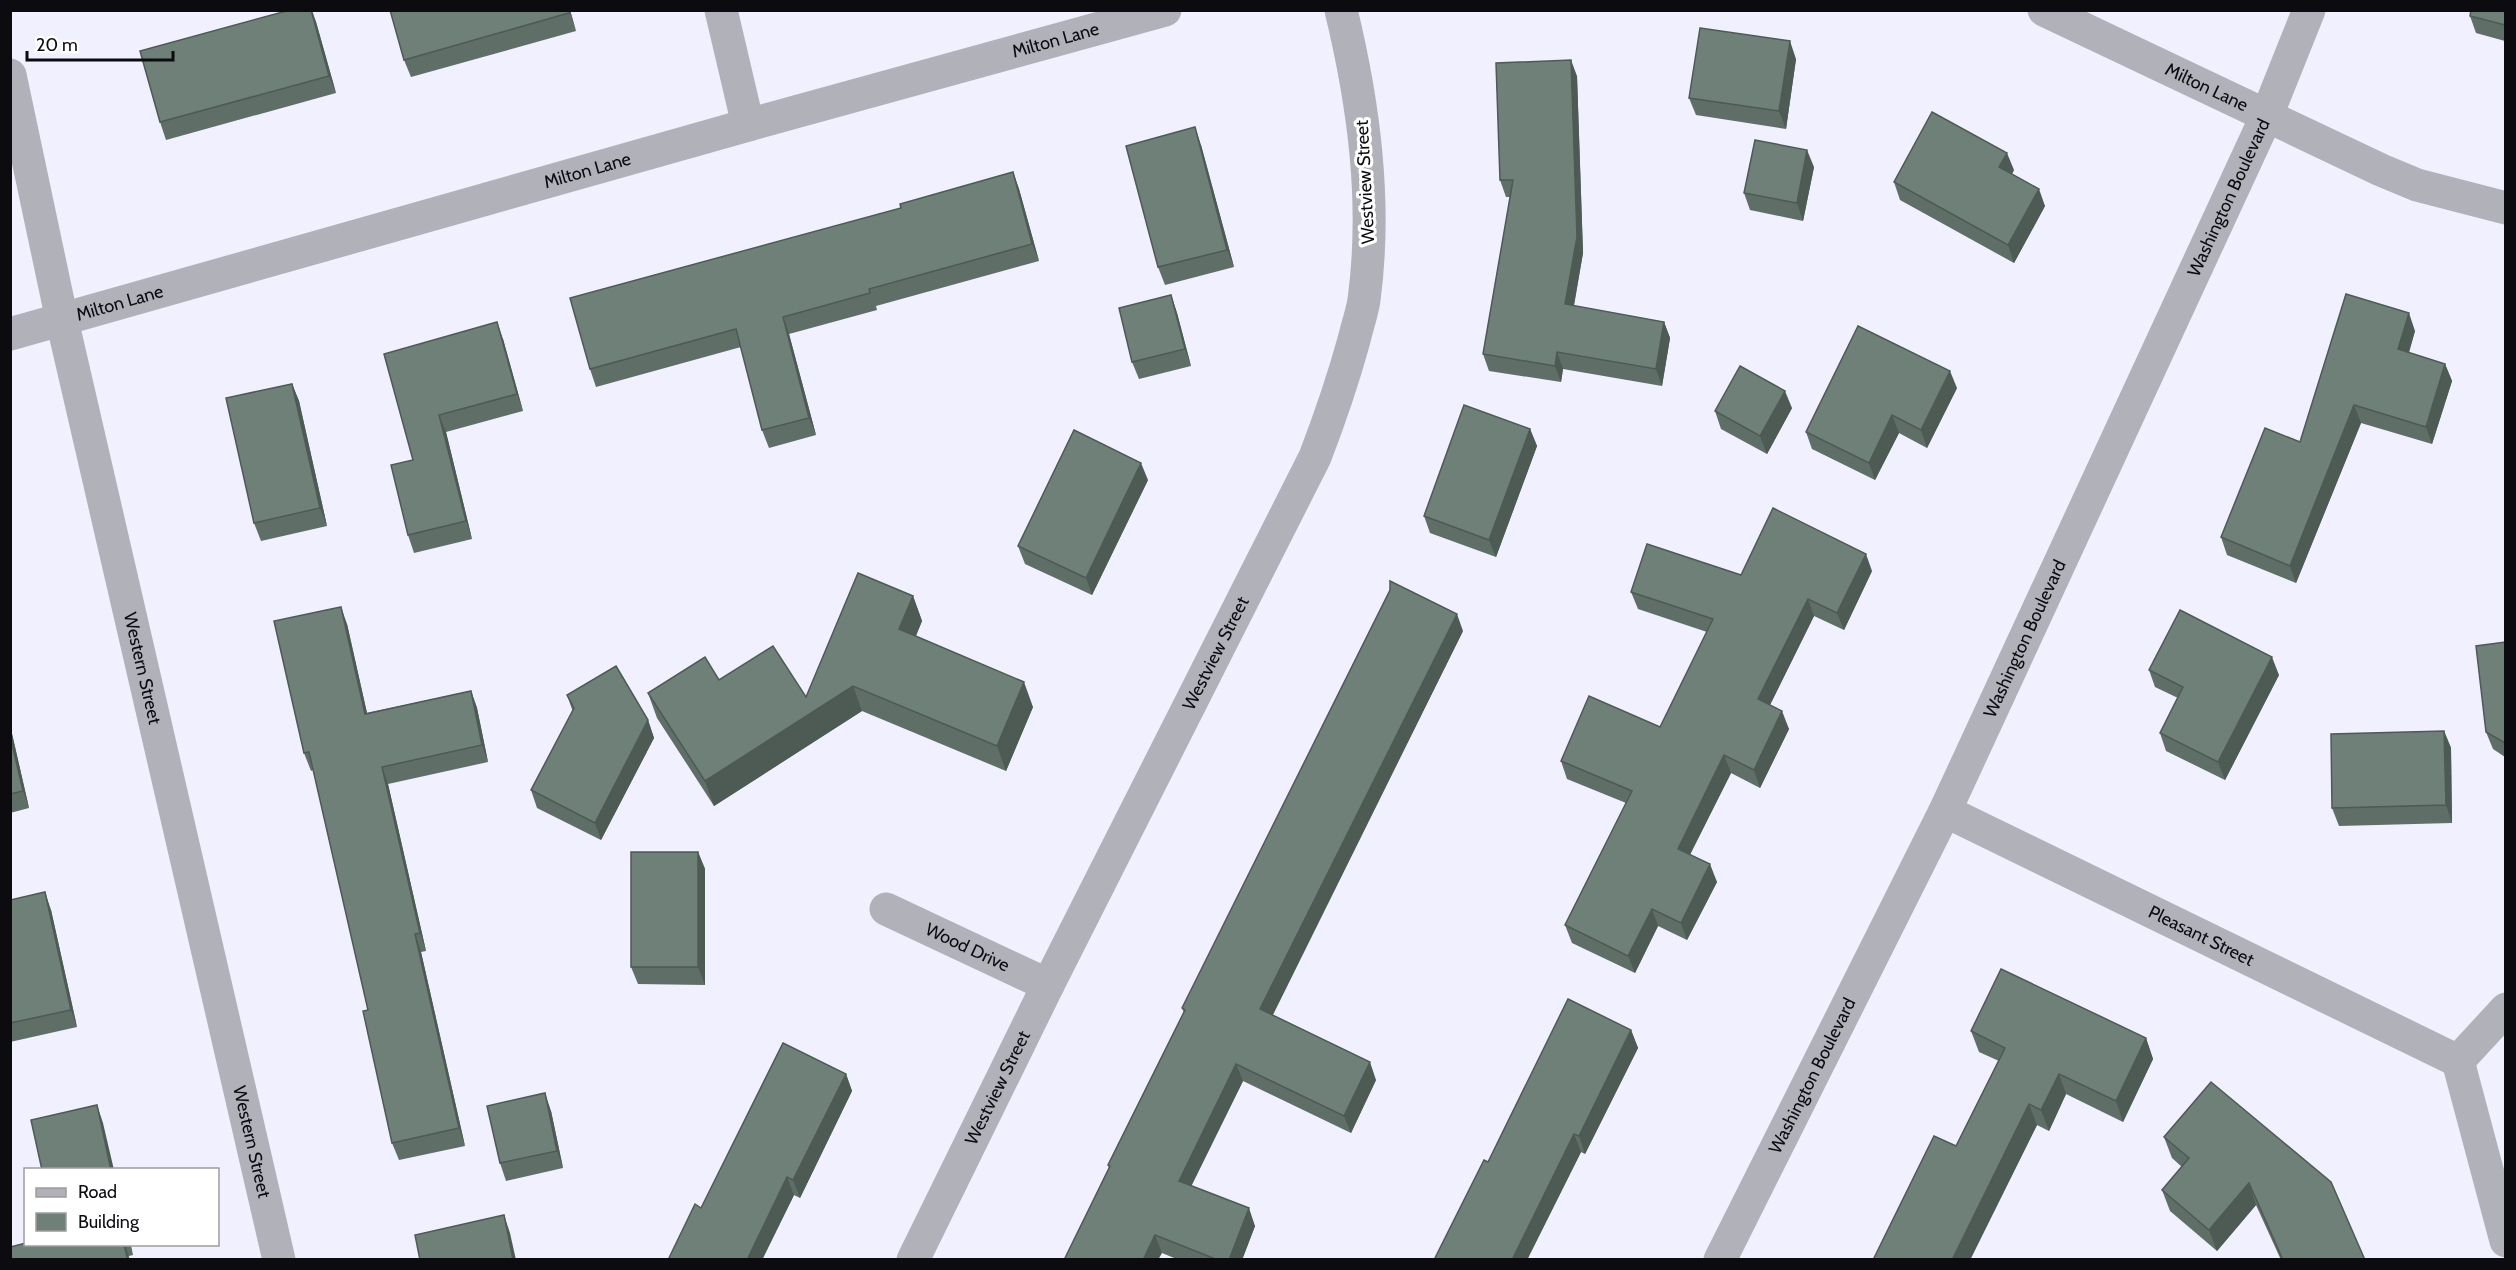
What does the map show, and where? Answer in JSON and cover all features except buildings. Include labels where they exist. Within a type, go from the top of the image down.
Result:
[{"type":"street","points":[[721,10],[748,125]]},
{"type":"street","name":"Milton Lane","points":[[10,334],[748,125],[1165,10]]},
{"type":"street","name":"Westview Street","points":[[913,1260],[1048,985],[1315,457],[1341,389],[1364,302],[1371,226],[1359,92],[1341,10]]},
{"type":"street","name":"Milton Lane","points":[[2044,10],[2417,185],[2505,208]]},
{"type":"street","name":"Washington Boulevard","points":[[1720,1260],[1945,811],[2267,115],[2309,10]]},
{"type":"street","name":"Western Street","points":[[10,75],[62,320],[279,1260]]},
{"type":"street","name":"Pleasant Street","points":[[1945,811],[2458,1061]]},
{"type":"street","name":"Wood Drive","points":[[886,909],[1048,985]]},
{"type":"street","points":[[2505,1010],[2458,1061],[2505,1241]]}]
